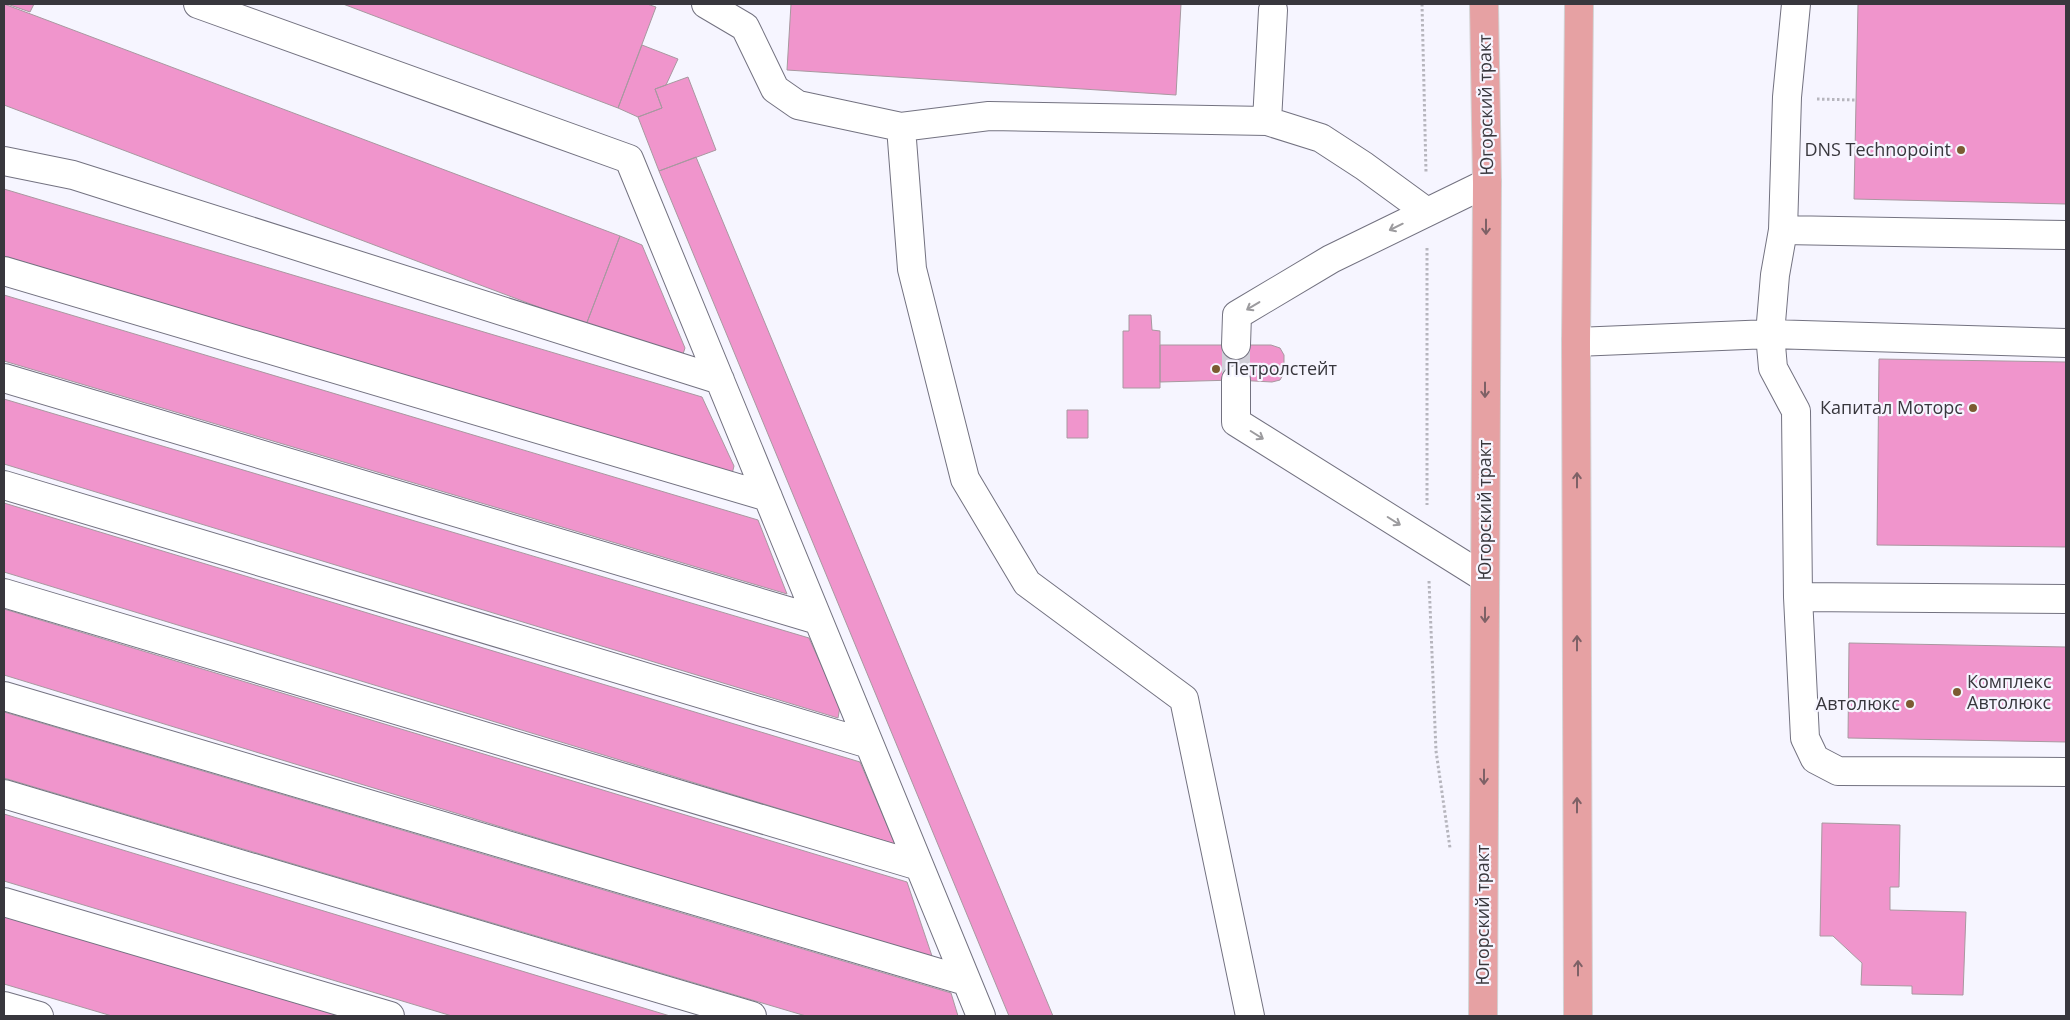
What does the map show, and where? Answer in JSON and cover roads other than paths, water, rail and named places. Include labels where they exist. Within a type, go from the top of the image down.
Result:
[{"type":"main road","name":"Югорский тракт","points":[[1483,1016],[1487,183],[1484,4]]},
{"type":"main road","points":[[1578,1016],[1576,342],[1579,4]]},
{"type":"lane","points":[[198,4],[629,159],[980,1016]]},
{"type":"lane","points":[[706,4],[744,27],[775,89],[798,105],[901,127],[989,116],[1266,121],[1321,138],[1364,166],[1427,212]]},
{"type":"lane","points":[[1796,4],[1787,98],[1783,230],[1775,275],[1770,334],[1773,368],[1796,411],[1798,598],[1805,738],[1815,759],[1838,770],[2066,772]]},
{"type":"lane","points":[[1266,121],[1273,10]]},
{"type":"lane","points":[[901,127],[912,269],[966,479],[1027,583],[1184,698],[1250,1016]]},
{"type":"lane","points":[[4,161],[73,175],[720,380]]},
{"type":"lane","points":[[1236,345],[1237,315],[1331,259],[1487,183]]},
{"type":"lane","points":[[1783,230],[2066,235]]},
{"type":"lane","points":[[4,271],[768,497]]},
{"type":"lane","points":[[1576,342],[1770,334],[2066,343]]},
{"type":"lane","points":[[4,378],[818,620]]},
{"type":"lane","points":[[1236,380],[1236,422],[1485,578]]},
{"type":"lane","points":[[4,485],[869,744]]},
{"type":"lane","points":[[4,593],[919,866]]},
{"type":"lane","points":[[1798,598],[2066,599]]},
{"type":"lane","points":[[4,696],[966,981]]},
{"type":"lane","points":[[4,794],[752,1016]]},
{"type":"lane","points":[[4,902],[390,1016]]},
{"type":"lane","points":[[4,1006],[39,1016]]},
{"type":"tunnel","points":[[1236,345],[1236,380]]},
{"type":"place","name":"DNS Technopoint","points":[[1961,150]]},
{"type":"place","name":"Петролстейт","points":[[1216,369]]},
{"type":"place","name":"Капитал Моторс","points":[[1973,408]]},
{"type":"place","name":"Комплекс Автолюкс","points":[[1957,692]]},
{"type":"place","name":"Автолюкс","points":[[1910,704]]}]
